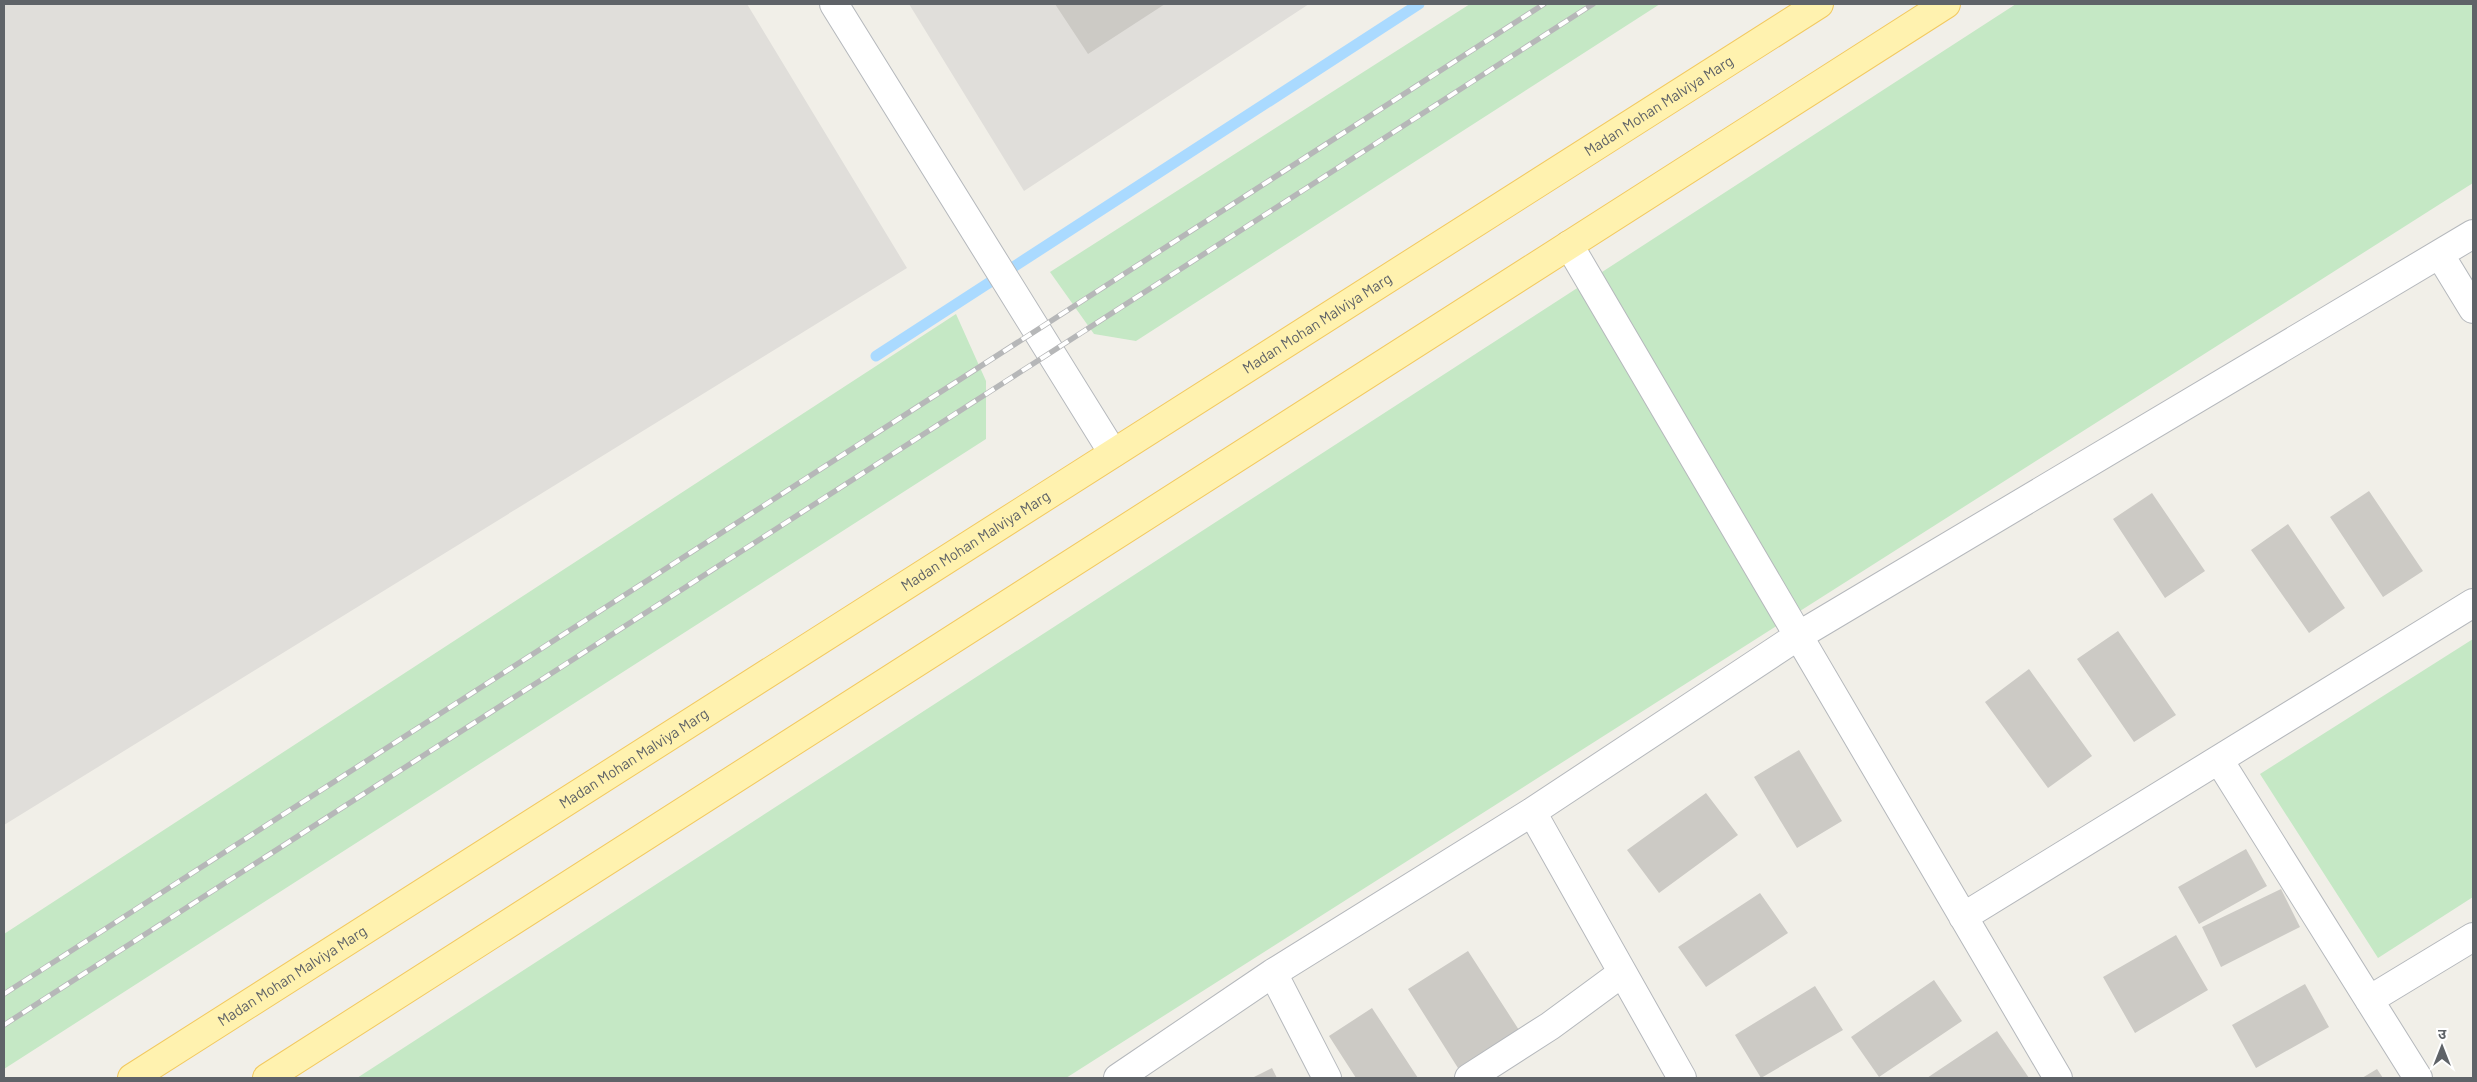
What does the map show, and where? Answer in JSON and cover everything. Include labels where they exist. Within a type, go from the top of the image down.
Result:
[{"type":"main road","name":"Madan Mohan Malviya Marg","points":[[132,1078],[1819,4]]},
{"type":"main road","points":[[267,1078],[1946,4]]},
{"type":"street","points":[[834,4],[1113,453]]},
{"type":"street","points":[[1118,1078],[1273,973],[1532,812],[1798,636],[2473,234]]},
{"type":"street","points":[[1569,245],[2058,1078]]},
{"type":"street","points":[[2440,255],[2473,309]]},
{"type":"street","points":[[1964,917],[2473,603]]},
{"type":"street","points":[[2220,760],[2418,1078]]},
{"type":"street","points":[[1532,812],[1682,1078]]},
{"type":"street","points":[[2369,1000],[2473,937]]},
{"type":"street","points":[[1273,973],[1327,1078]]},
{"type":"street","points":[[1469,1078],[1550,1026],[1622,973]]},
{"type":"shaded area","points":[[4,4],[747,4],[907,268],[4,825]]},
{"type":"shaded area","points":[[909,4],[1309,4],[1024,191]]},
{"type":"green space","points":[[1470,4],[1660,4],[1136,341],[1094,334],[1050,272]]},
{"type":"green space","points":[[2016,4],[2473,4],[2473,183],[1066,1078],[357,1078]]},
{"type":"green space","points":[[956,314],[986,381],[986,439],[4,1069],[4,934]]},
{"type":"green space","points":[[2473,639],[2473,897],[2378,958],[2260,774]]},
{"type":"building","points":[[1055,4],[1165,4],[1088,54]]},
{"type":"building","points":[[2369,491],[2423,571],[2383,597],[2330,517]]},
{"type":"building","points":[[2152,493],[2205,571],[2165,598],[2113,519]]},
{"type":"building","points":[[2288,524],[2345,608],[2309,633],[2251,550]]},
{"type":"building","points":[[2118,631],[2176,715],[2134,742],[2077,659]]},
{"type":"building","points":[[2029,669],[2092,756],[2048,788],[1985,702]]},
{"type":"building","points":[[1799,750],[1842,821],[1797,848],[1754,777]]},
{"type":"building","points":[[1706,793],[1738,835],[1659,893],[1627,850]]},
{"type":"building","points":[[2246,849],[2267,886],[2199,924],[2178,887]]},
{"type":"building","points":[[2281,889],[2300,927],[2221,967],[2202,927]]},
{"type":"building","points":[[1760,893],[1788,933],[1706,987],[1678,947]]},
{"type":"building","points":[[2176,935],[2208,990],[2135,1033],[2103,977]]},
{"type":"building","points":[[1468,951],[1519,1030],[1458,1068],[1408,989]]},
{"type":"building","points":[[1934,980],[1962,1021],[1879,1077],[1851,1037]]},
{"type":"building","points":[[2305,984],[2329,1027],[2256,1068],[2232,1025]]},
{"type":"building","points":[[1815,986],[1843,1030],[1761,1078],[1735,1035]]},
{"type":"building","points":[[1372,1008],[1418,1078],[1356,1078],[1329,1036]]},
{"type":"building","points":[[1997,1031],[2029,1078],[1927,1078]]},
{"type":"building","points":[[1272,1068],[1277,1078],[1252,1078]]},
{"type":"building","points":[[2377,1069],[2383,1078],[2362,1078]]},
{"type":"waterway","points":[[876,356],[1419,4]]},
{"type":"railway","points":[[4,994],[1544,4]]},
{"type":"railway","points":[[4,1025],[1593,4]]}]
